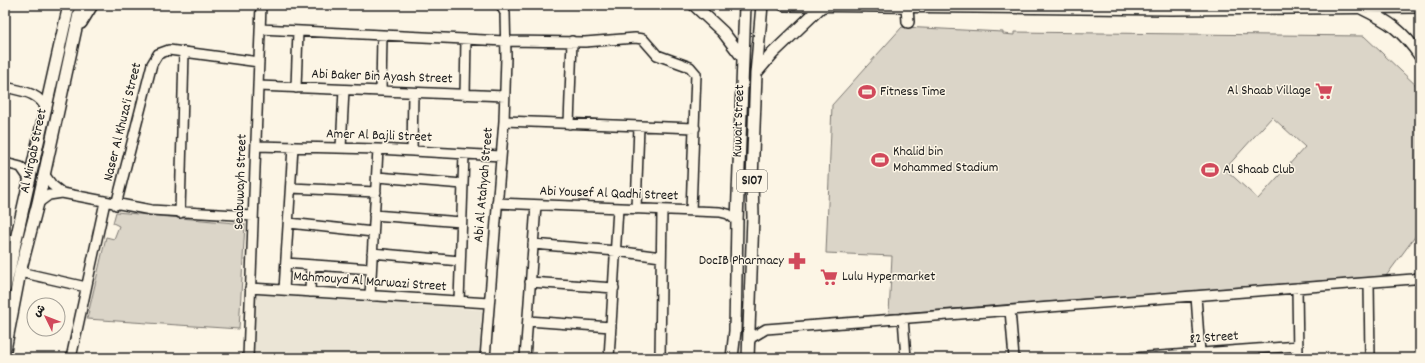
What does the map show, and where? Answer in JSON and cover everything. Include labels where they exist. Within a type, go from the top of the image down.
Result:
[{"type":"main road","name":"Al Mirgab Street","points":[[5,350],[20,272],[38,203],[81,5]]},
{"type":"main road","points":[[75,32],[92,5]]},
{"type":"main road","points":[[694,5],[723,32],[743,58]]},
{"type":"main road","name":"Kuwait Street","points":[[732,358],[735,331],[737,221],[746,5]]},
{"type":"main road","name":"Kuwait Street","points":[[748,358],[750,343],[748,314],[753,217],[752,180],[756,74],[762,5]]},
{"type":"main road","points":[[784,5],[1156,8],[1420,7]]},
{"type":"main road","points":[[756,74],[768,58],[814,13],[821,7],[828,6]]},
{"type":"main road","points":[[907,6],[908,22]]},
{"type":"main road","points":[[5,288],[46,109],[67,7]]},
{"type":"main road","points":[[1359,7],[1386,21],[1401,32],[1420,56]]},
{"type":"street","name":"Seabuwayh Street","points":[[248,358],[261,5]]},
{"type":"street","name":"Abi Al Atahyah Street","points":[[485,358],[504,121],[505,41],[503,9],[510,5]]},
{"type":"street","points":[[260,29],[505,41],[572,41],[639,38],[647,42],[654,52],[660,57],[693,69],[697,78],[691,211]]},
{"type":"street","points":[[296,88],[298,31]]},
{"type":"street","points":[[381,91],[382,35]]},
{"type":"street","points":[[465,95],[466,39]]},
{"type":"street","points":[[569,124],[572,41]]},
{"type":"street","name":"Naser Al Khuza'i Street","points":[[116,205],[153,60],[158,54],[165,50],[259,62]]},
{"type":"street","points":[[180,213],[184,52]]},
{"type":"street","name":"Abi Baker Bin Ayash Street","points":[[258,86],[504,96]]},
{"type":"street","points":[[5,87],[29,93],[40,99],[46,109]]},
{"type":"street","points":[[29,93],[41,92],[50,87]]},
{"type":"street","points":[[341,148],[344,90]]},
{"type":"street","points":[[412,151],[413,93]]},
{"type":"street","points":[[504,121],[695,128]]},
{"type":"street","points":[[636,209],[639,126]]},
{"type":"street","name":"Amer Al Bajli Street","points":[[256,146],[378,149],[501,156]]},
{"type":"street","points":[[284,290],[294,147]]},
{"type":"street","points":[[370,296],[378,149]]},
{"type":"street","points":[[459,301],[464,154]]},
{"type":"street","points":[[16,165],[26,162],[35,155]]},
{"type":"street","points":[[5,162],[16,165],[25,171],[30,180]]},
{"type":"street","points":[[44,174],[52,185],[62,193]]},
{"type":"street","points":[[376,177],[463,184]]},
{"type":"street","points":[[291,188],[376,192]]},
{"type":"street","points":[[38,203],[49,195],[62,193],[116,205],[151,210],[180,213],[253,216]]},
{"type":"street","points":[[720,212],[738,201]]},
{"type":"street","points":[[71,358],[105,202]]},
{"type":"street","name":"Abi Yousef Al Qadhi Street","points":[[497,203],[720,212],[728,214],[737,221]]},
{"type":"street","points":[[525,358],[536,205]]},
{"type":"street","points":[[609,358],[618,208]]},
{"type":"street","points":[[660,358],[662,210]]},
{"type":"street","points":[[374,215],[461,222]]},
{"type":"street","points":[[288,223],[373,232]]},
{"type":"street","points":[[533,244],[616,251],[661,257]]},
{"type":"street","points":[[372,253],[460,260]]},
{"type":"street","points":[[286,263],[371,269]]},
{"type":"street","points":[[310,292],[312,265]]},
{"type":"street","points":[[20,272],[86,286]]},
{"type":"street","points":[[750,343],[751,338],[766,329],[1418,279]]},
{"type":"street","points":[[530,282],[614,288]]},
{"type":"street","points":[[1369,283],[1370,358]]},
{"type":"street","name":"Mahmouyd Al Marwazi Street","points":[[250,288],[489,303]]},
{"type":"street","points":[[1297,288],[1298,358]]},
{"type":"street","points":[[1196,296],[1200,353]]},
{"type":"street","points":[[1010,310],[1014,358]]},
{"type":"street","points":[[748,314],[757,325],[766,329]]},
{"type":"street","points":[[903,318],[906,358]]},
{"type":"street","points":[[528,321],[611,327]]},
{"type":"street","name":"82 Street","points":[[1133,358],[1173,357],[1200,353],[1222,355],[1298,346]]},
{"type":"shaded area","points":[[902,27],[1003,32],[1003,34],[1014,35],[1014,32],[1364,36],[1420,89],[1420,230],[1386,276],[889,314],[892,256],[826,253],[832,105]],"holes":[[[1272,117],[1305,147],[1258,199],[1225,169]]]},
{"type":"shaded area","points":[[116,212],[245,224],[239,329],[87,319],[106,237],[114,239],[119,226],[113,223]]},
{"type":"shaded area","points":[[253,290],[482,310],[479,358],[251,358]]},
{"type":"place","name":"Al Shaab Village","points":[[1324,91]]},
{"type":"place","name":"Fitness Time","points":[[867,92]]},
{"type":"place","name":"Khalid bin Mohammed Stadium","points":[[880,160]]},
{"type":"place","name":"Al Shaab Club","points":[[1210,170]]},
{"type":"place","name":"DocIB Pharmacy","points":[[797,261]]},
{"type":"place","name":"Lulu Hypermarket","points":[[829,277]]}]
